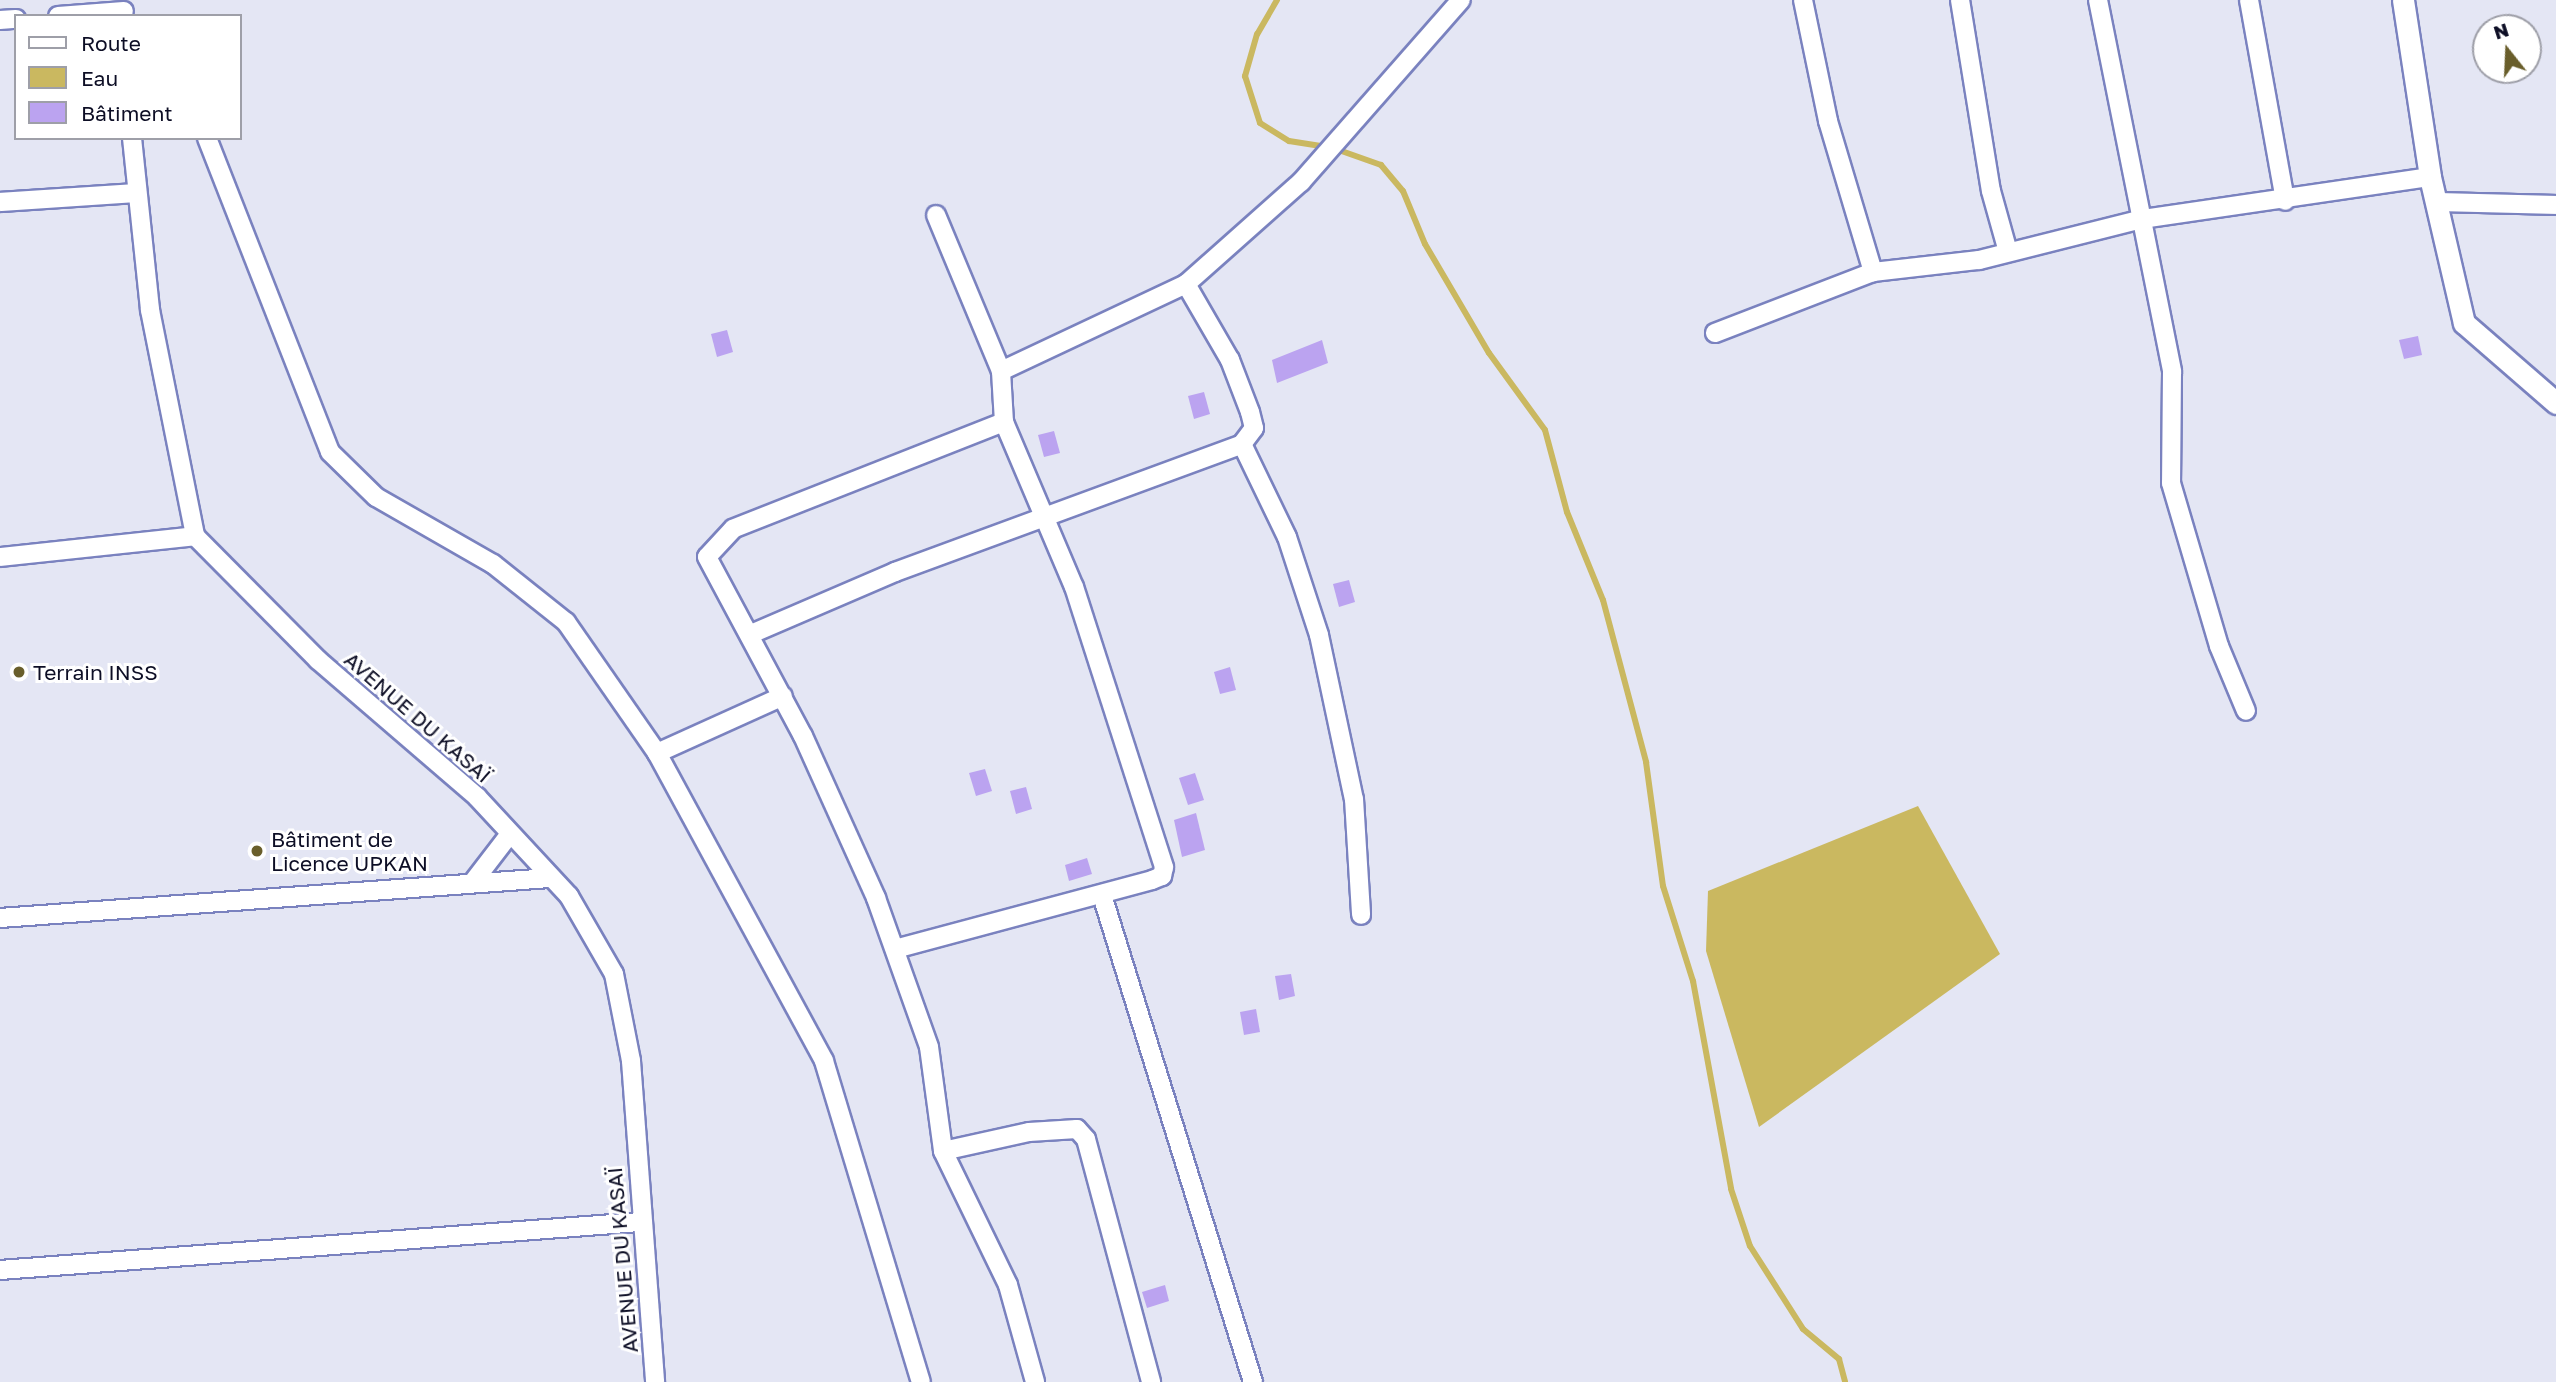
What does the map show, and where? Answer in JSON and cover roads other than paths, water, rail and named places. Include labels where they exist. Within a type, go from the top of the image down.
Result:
[{"type":"street","points":[[1001,371],[1186,284],[1301,182],[1461,0]]},
{"type":"street","points":[[1803,0],[1828,121],[1873,272]]},
{"type":"street","points":[[1960,0],[1991,191],[2008,253]]},
{"type":"street","points":[[2098,0],[2172,372],[2173,494],[2246,711]]},
{"type":"street","points":[[2249,0],[2285,201]]},
{"type":"street","points":[[2403,0],[2430,177],[2464,323],[2556,403]]},
{"type":"street","points":[[77,14],[124,9]]},
{"type":"street","points":[[0,557],[195,537],[173,447],[135,193],[132,140]]},
{"type":"street","points":[[208,140],[330,452],[376,497],[493,564],[566,622],[657,753],[824,1061],[921,1382]]},
{"type":"street","points":[[1715,333],[1873,272],[2008,253],[2142,219],[2285,201],[2430,177]]},
{"type":"street","points":[[0,202],[135,193]]},
{"type":"street","points":[[2437,202],[2556,205]]},
{"type":"street","points":[[895,949],[1102,895],[1162,876],[1164,867],[1074,587],[1004,422],[1001,371],[936,215]]},
{"type":"street","points":[[751,634],[1044,516],[1242,444],[1254,428],[1247,405],[1186,284]]},
{"type":"street","points":[[1004,422],[718,539],[709,547],[710,568],[751,634],[783,696],[895,949],[929,1047],[943,1151],[1008,1285],[1035,1382]]},
{"type":"street","points":[[1242,444],[1287,537],[1319,635],[1354,799],[1361,915]]},
{"type":"street","name":"AVENUE DU KASAÏ","points":[[195,537],[318,660],[435,756],[550,878],[594,932],[614,974],[631,1061],[640,1222],[655,1382]]},
{"type":"street","points":[[657,753],[783,696]]},
{"type":"street","points":[[473,882],[509,835]]},
{"type":"street","points":[[0,918],[550,878]]},
{"type":"street","points":[[1102,895],[1253,1382]]},
{"type":"street","points":[[943,1151],[1030,1132],[1077,1129],[1086,1139],[1151,1382]]},
{"type":"street","points":[[0,1270],[640,1222]]},
{"type":"water","points":[[1918,806],[2000,954],[1759,1127],[1706,951],[1708,891]]},
{"type":"waterway","points":[[1277,0],[1257,34],[1245,76],[1260,123],[1289,141],[1333,148],[1381,165],[1403,191],[1425,244],[1489,353],[1545,430],[1567,512],[1603,600],[1646,762],[1663,886],[1693,981],[1731,1189],[1750,1246],[1803,1329],[1839,1359],[1845,1381]]},
{"type":"place","name":"Terrain INSS","points":[[19,672]]},
{"type":"place","name":"Bâtiment de Licence UPKAN","points":[[257,851]]}]
